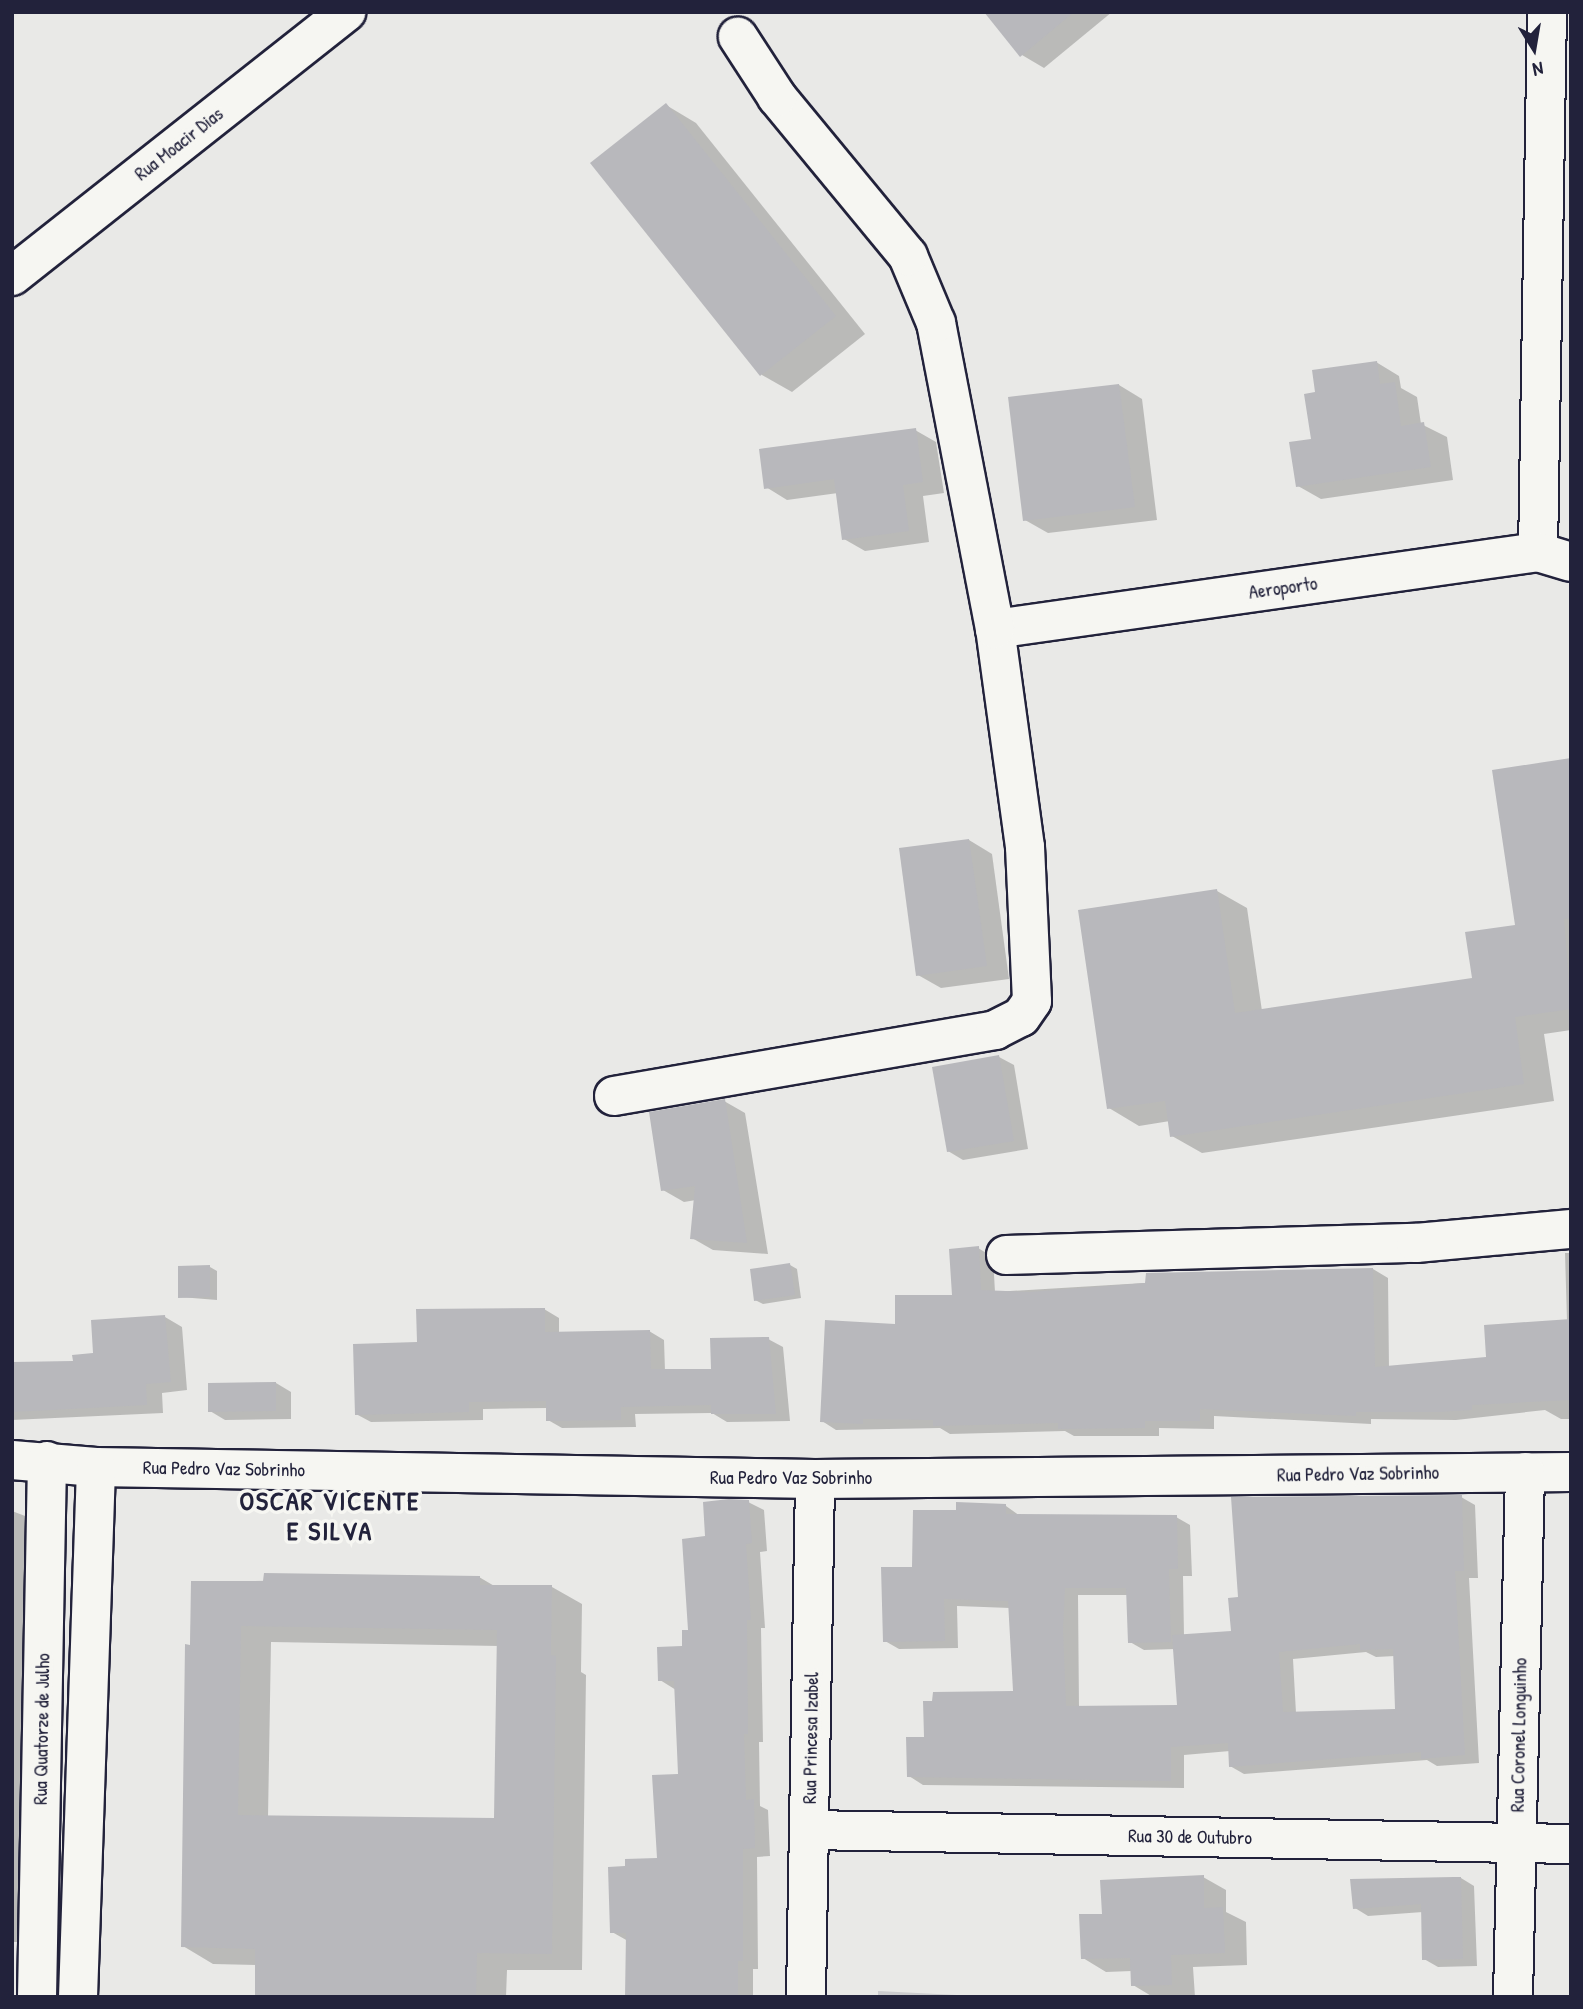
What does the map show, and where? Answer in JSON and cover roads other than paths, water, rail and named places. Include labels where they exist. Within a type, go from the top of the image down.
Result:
[{"type":"street","name":"Rua Moacir Dias","points":[[12,276],[346,12]]},
{"type":"street","points":[[1547,12],[1554,557]]},
{"type":"street","points":[[614,1096],[995,1030],[1021,1017],[1032,1001],[1025,847],[995,629],[932,312],[908,257],[777,97],[738,37]]},
{"type":"street","name":"Aeroporto","points":[[995,629],[1554,557]]},
{"type":"street","points":[[1006,1255],[1416,1243],[1571,1229]]},
{"type":"street","name":"Rua Pedro Vaz Sobrinho","points":[[30,1460],[96,1467],[816,1479],[1571,1472]]},
{"type":"street","name":"Rua Quatorze de Julho","points":[[29,1989],[42,1731],[30,1460]]},
{"type":"street","points":[[29,1989],[78,1989],[96,1467]]},
{"type":"street","name":"Rua Coronel Longuinho","points":[[1513,1997],[1525,1472]]},
{"type":"street","name":"Rua Princesa Izabel","points":[[806,1997],[816,1479]]},
{"type":"street","points":[[42,1731],[87,1731]]},
{"type":"street","name":"Rua 30 de Outubro","points":[[809,1830],[1571,1844]]},
{"type":"district","name":"OSCAR VICENTE E SILVA","points":[[330,1516]]}]
